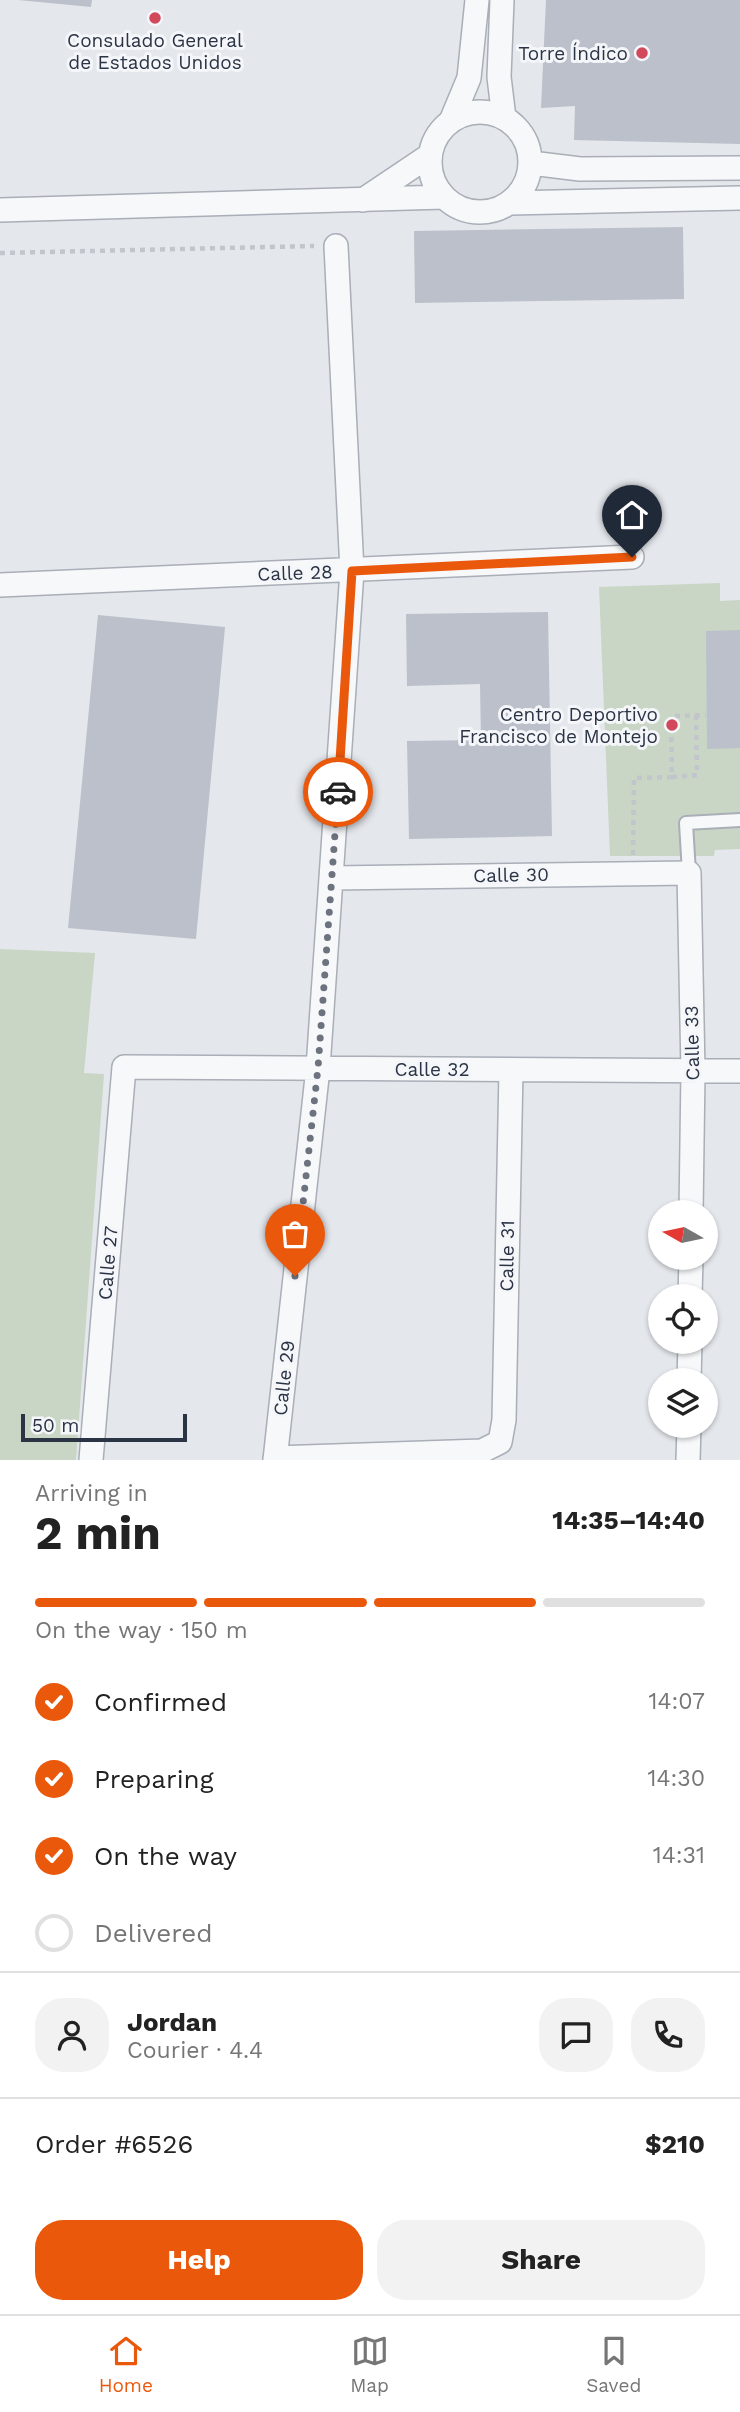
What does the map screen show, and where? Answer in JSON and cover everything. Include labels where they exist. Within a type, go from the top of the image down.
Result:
[{"type":"street","points":[[451,121],[469,78],[477,0]]},
{"type":"street","points":[[502,0],[499,76],[505,118]]},
{"type":"street","points":[[363,200],[430,155],[441,130],[451,121],[477,111],[505,118],[524,137],[531,163],[521,192],[510,203],[497,209],[476,212],[456,206],[444,197],[435,184],[430,155]]},
{"type":"street","points":[[531,163],[580,169],[740,168]]},
{"type":"street","points":[[0,210],[444,197]]},
{"type":"street","points":[[510,203],[740,198]]},
{"type":"street","name":"Calle 29","points":[[275,1459],[318,1068],[352,571],[336,246]]},
{"type":"street","name":"Calle 28","points":[[0,585],[632,557]]},
{"type":"street","name":"Calle 30","points":[[333,878],[688,873]]},
{"type":"street","name":"Calle 33","points":[[688,873],[693,1071],[691,1200]]},
{"type":"street","name":"Calle 32","points":[[124,1067],[740,1071]]},
{"type":"street","name":"Calle 27","points":[[91,1460],[124,1067]]},
{"type":"street","name":"Calle 31","points":[[275,1459],[482,1451],[500,1442],[504,1420],[511,1070]]},
{"type":"street","points":[[688,1460],[689,1438]]},
{"type":"lane","points":[[688,873],[686,822],[740,820]]},
{"type":"path","points":[[0,253],[336,246]]},
{"type":"path","points":[[633,873],[634,778],[697,775],[696,715]]},
{"type":"path","points":[[672,777],[671,716],[706,715]]},
{"type":"green space","name":"Centro Deportivo Francisco de Montejo","points":[[720,583],[720,601],[740,600],[740,849],[715,850],[714,856],[610,856],[599,587]]},
{"type":"green space","points":[[0,949],[95,953],[84,1073],[104,1074],[76,1460],[0,1460]]},
{"type":"building","points":[[18,0],[92,0],[91,7]]},
{"type":"building","name":"Torre Índico","points":[[546,0],[740,0],[740,144],[574,140],[575,106],[541,108]]},
{"type":"building","points":[[683,227],[684,299],[415,303],[414,231]]},
{"type":"building","points":[[548,612],[552,836],[409,839],[407,741],[481,740],[480,684],[407,686],[406,614]]},
{"type":"building","points":[[98,615],[225,627],[196,939],[68,928]]},
{"type":"building","points":[[740,630],[740,748],[707,749],[706,631]]},
{"type":"way so far","points":[[295,1276],[318,1068],[338,792]]},
{"type":"place","name":"Consulado General de Estados Unidos","points":[[155,18]]},
{"type":"place","name":"Torre Índico","points":[[642,53]]},
{"type":"place","name":"Centro Deportivo Francisco de Montejo","points":[[672,725]]},
{"type":"route","points":[[338,792],[352,571],[632,557]]}]
